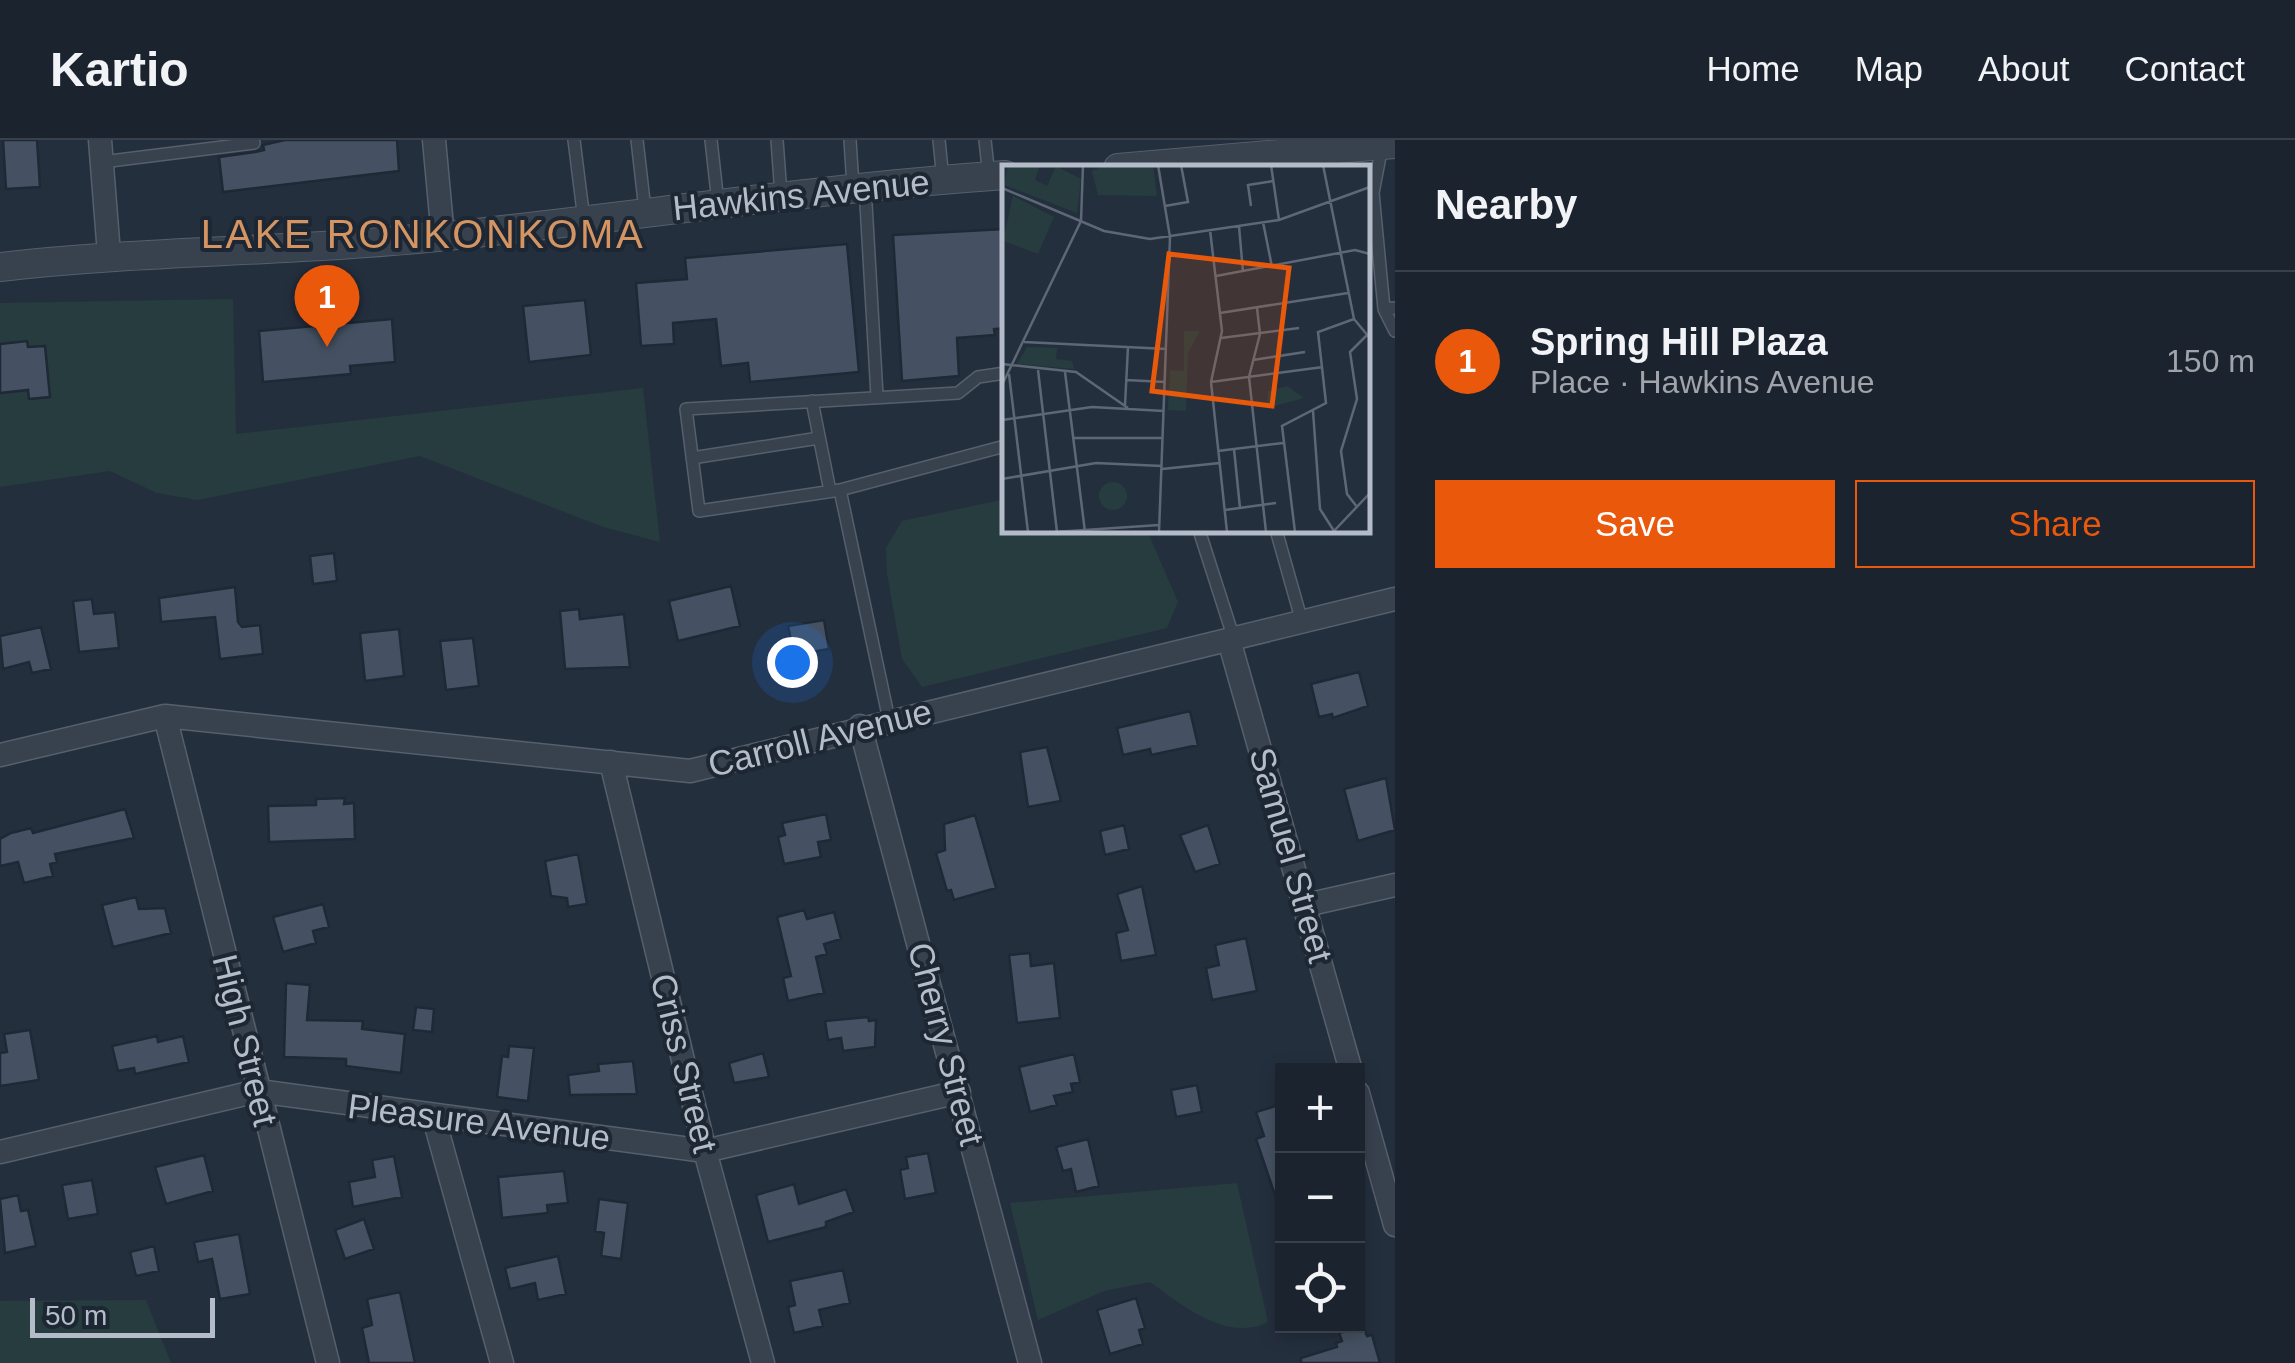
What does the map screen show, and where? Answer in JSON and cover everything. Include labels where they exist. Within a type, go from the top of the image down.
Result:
[{"type":"street","points":[[434,140],[443,237]]},
{"type":"street","points":[[1150,165],[1386,143]]},
{"type":"street","points":[[101,151],[109,254]]},
{"type":"street","name":"Hawkins Avenue","points":[[0,267],[109,254],[443,237],[859,186],[997,176]]},
{"type":"street","name":"Carroll Avenue","points":[[0,755],[164,716],[690,771],[860,726],[1395,599]]},
{"type":"street","name":"Samuel Street","points":[[1232,640],[1349,1063]]},
{"type":"street","name":"High Street","points":[[164,716],[328,1363]]},
{"type":"street","name":"Cherry Street","points":[[860,726],[1030,1363]]},
{"type":"street","name":"Criss Street","points":[[611,762],[705,1152],[763,1363]]},
{"type":"street","points":[[1306,905],[1395,885]]},
{"type":"street","name":"Pleasure Avenue","points":[[0,1152],[258,1091],[705,1152],[959,1092]]},
{"type":"street","points":[[1365,1114],[1390,1189],[1395,1225]]},
{"type":"street","points":[[433,1115],[502,1363]]},
{"type":"lane","points":[[574,140],[584,220]]},
{"type":"lane","points":[[637,140],[645,212]]},
{"type":"lane","points":[[711,140],[718,203]]},
{"type":"lane","points":[[777,140],[781,196]]},
{"type":"lane","points":[[850,140],[859,186],[877,396]]},
{"type":"lane","points":[[939,140],[943,180]]},
{"type":"lane","points":[[985,140],[997,176]]},
{"type":"lane","points":[[101,151],[254,143]]},
{"type":"lane","points":[[1386,143],[1373,193],[1395,332]]},
{"type":"lane","points":[[1002,373],[978,377],[958,392],[686,410],[700,512],[835,490],[1002,447]]},
{"type":"lane","points":[[812,401],[889,720]]},
{"type":"lane","points":[[692,458],[819,438]]},
{"type":"lane","points":[[1200,532],[1232,640]]},
{"type":"lane","points":[[1277,532],[1302,622]]},
{"type":"green space","points":[[233,299],[236,434],[643,388],[660,542],[603,527],[420,456],[197,500],[157,493],[110,471],[0,487],[0,303]]},
{"type":"green space","points":[[1002,500],[1002,532],[1148,532],[1178,602],[1167,628],[922,687],[902,659],[887,574],[886,548],[902,521]]},
{"type":"green space","points":[[1237,1183],[1268,1322],[1237,1328],[1221,1325],[1150,1282],[1104,1291],[1038,1320],[1010,1203]]},
{"type":"green space","points":[[146,1300],[171,1363],[0,1363],[0,1301]]},
{"type":"building","points":[[3,140],[37,140],[40,187],[6,189]]},
{"type":"building","points":[[285,140],[397,140],[399,171],[223,192],[219,157],[264,150],[263,145]]},
{"type":"building","points":[[1002,229],[1002,328],[994,329],[995,335],[957,338],[959,376],[902,381],[893,235]]},
{"type":"building","points":[[847,244],[859,372],[750,382],[748,363],[721,366],[716,319],[673,323],[674,344],[641,346],[636,283],[687,279],[685,258]]},
{"type":"building","points":[[585,300],[591,355],[529,362],[523,306]]},
{"type":"building","points":[[392,319],[395,362],[350,366],[351,374],[263,382],[259,331]]},
{"type":"building","points":[[27,341],[28,347],[45,346],[50,397],[29,399],[28,390],[0,393],[0,344]]},
{"type":"building","points":[[334,553],[337,581],[313,584],[310,556]]},
{"type":"building","points":[[731,586],[740,626],[678,641],[669,601]]},
{"type":"building","points":[[235,587],[238,622],[242,627],[260,625],[263,654],[220,659],[215,617],[161,622],[159,598]]},
{"type":"building","points":[[92,599],[94,614],[115,612],[119,648],[79,652],[73,601]]},
{"type":"building","points":[[579,609],[580,619],[624,614],[630,667],[565,669],[560,611]]},
{"type":"building","points":[[824,620],[829,649],[794,655],[788,626]]},
{"type":"building","points":[[41,627],[51,669],[32,673],[29,662],[3,669],[0,636]]},
{"type":"building","points":[[399,629],[404,676],[365,681],[360,633]]},
{"type":"building","points":[[473,638],[479,686],[446,690],[440,641]]},
{"type":"building","points":[[1359,672],[1368,706],[1333,718],[1332,714],[1319,717],[1311,684]]},
{"type":"building","points":[[1190,711],[1198,745],[1151,755],[1150,749],[1123,755],[1117,728]]},
{"type":"building","points":[[1047,747],[1061,801],[1028,807],[1020,752]]},
{"type":"building","points":[[1386,778],[1395,830],[1358,841],[1344,789]]},
{"type":"building","points":[[345,798],[344,804],[354,803],[355,839],[269,842],[268,806],[316,805],[316,799]]},
{"type":"building","points":[[125,809],[134,838],[55,854],[57,862],[50,864],[53,876],[24,883],[18,862],[0,866],[0,839],[11,833],[31,828],[33,833]]},
{"type":"building","points":[[826,814],[831,840],[818,842],[821,857],[784,864],[778,837],[785,835],[782,823]]},
{"type":"building","points":[[975,815],[996,888],[954,900],[951,890],[947,891],[936,853],[945,850],[944,824]]},
{"type":"building","points":[[1124,825],[1129,849],[1105,855],[1100,831]]},
{"type":"building","points":[[1208,825],[1220,864],[1195,872],[1180,835]]},
{"type":"building","points":[[578,854],[587,904],[568,907],[567,898],[551,896],[545,861]]},
{"type":"building","points":[[1142,886],[1156,955],[1121,961],[1116,933],[1128,930],[1117,894]]},
{"type":"building","points":[[136,897],[139,909],[165,908],[171,933],[113,947],[102,905]]},
{"type":"building","points":[[323,904],[329,927],[313,931],[316,943],[283,952],[273,917]]},
{"type":"building","points":[[804,910],[807,919],[834,912],[841,939],[824,944],[827,954],[816,957],[824,993],[788,1001],[783,978],[791,976],[777,917]]},
{"type":"building","points":[[1246,938],[1257,991],[1212,1000],[1206,968],[1219,965],[1215,945]]},
{"type":"building","points":[[1030,953],[1031,966],[1054,963],[1060,1018],[1017,1023],[1009,955]]},
{"type":"building","points":[[286,983],[310,985],[307,1020],[363,1021],[362,1029],[405,1034],[401,1073],[346,1066],[346,1059],[284,1057]]},
{"type":"building","points":[[416,1007],[434,1009],[432,1032],[413,1030]]},
{"type":"building","points":[[868,1017],[869,1021],[876,1020],[875,1047],[843,1051],[841,1038],[828,1040],[825,1021]]},
{"type":"building","points":[[30,1030],[39,1080],[0,1086],[0,1053],[7,1052],[4,1034]]},
{"type":"building","points":[[157,1036],[158,1042],[183,1036],[189,1062],[135,1074],[134,1068],[118,1071],[112,1046]]},
{"type":"building","points":[[509,1046],[534,1048],[528,1101],[497,1097],[502,1056],[508,1057]]},
{"type":"building","points":[[763,1053],[769,1077],[734,1083],[729,1063]]},
{"type":"building","points":[[1074,1054],[1080,1082],[1071,1084],[1073,1092],[1054,1096],[1057,1105],[1030,1112],[1019,1067]]},
{"type":"building","points":[[633,1061],[637,1094],[570,1095],[568,1075],[599,1071],[598,1064]]},
{"type":"building","points":[[1197,1085],[1202,1112],[1176,1117],[1171,1090]]},
{"type":"building","points":[[1275,1106],[1275,1195],[1256,1139],[1264,1136],[1256,1112]]},
{"type":"building","points":[[1088,1139],[1099,1186],[1076,1192],[1071,1169],[1063,1171],[1056,1147]]},
{"type":"building","points":[[928,1153],[936,1193],[905,1199],[900,1170],[908,1168],[906,1157]]},
{"type":"building","points":[[204,1155],[213,1191],[166,1204],[155,1167]]},
{"type":"building","points":[[394,1156],[402,1197],[353,1207],[349,1182],[375,1177],[372,1160]]},
{"type":"building","points":[[564,1171],[568,1203],[547,1205],[548,1213],[502,1218],[498,1177]]},
{"type":"building","points":[[92,1180],[98,1214],[68,1219],[62,1185]]},
{"type":"building","points":[[794,1184],[799,1204],[846,1189],[854,1212],[826,1222],[826,1227],[768,1242],[756,1195]]},
{"type":"building","points":[[18,1195],[21,1211],[28,1210],[36,1246],[5,1253],[0,1199]]},
{"type":"building","points":[[599,1199],[628,1203],[621,1259],[601,1256],[604,1233],[595,1231]]},
{"type":"building","points":[[364,1219],[374,1249],[345,1259],[335,1230]]},
{"type":"building","points":[[239,1234],[250,1294],[220,1299],[212,1259],[198,1262],[194,1242]]},
{"type":"building","points":[[154,1246],[159,1271],[136,1276],[130,1252]]},
{"type":"building","points":[[558,1256],[566,1294],[538,1300],[535,1283],[510,1289],[505,1268]]},
{"type":"building","points":[[843,1270],[850,1303],[819,1310],[823,1326],[794,1333],[788,1307],[795,1305],[790,1281]]},
{"type":"building","points":[[400,1292],[415,1363],[369,1363],[362,1328],[372,1325],[367,1299]]},
{"type":"building","points":[[1136,1298],[1145,1328],[1139,1330],[1143,1344],[1110,1354],[1097,1310]]},
{"type":"building","points":[[1365,1331],[1367,1336],[1372,1335],[1380,1363],[1301,1363],[1301,1358],[1337,1347],[1336,1343],[1342,1341],[1339,1333]]},
{"type":"place","name":"Spring Hill Plaza","points":[[327,347]]},
{"type":"district","name":"LAKE RONKONKOMA","points":[[423,234]]}]
